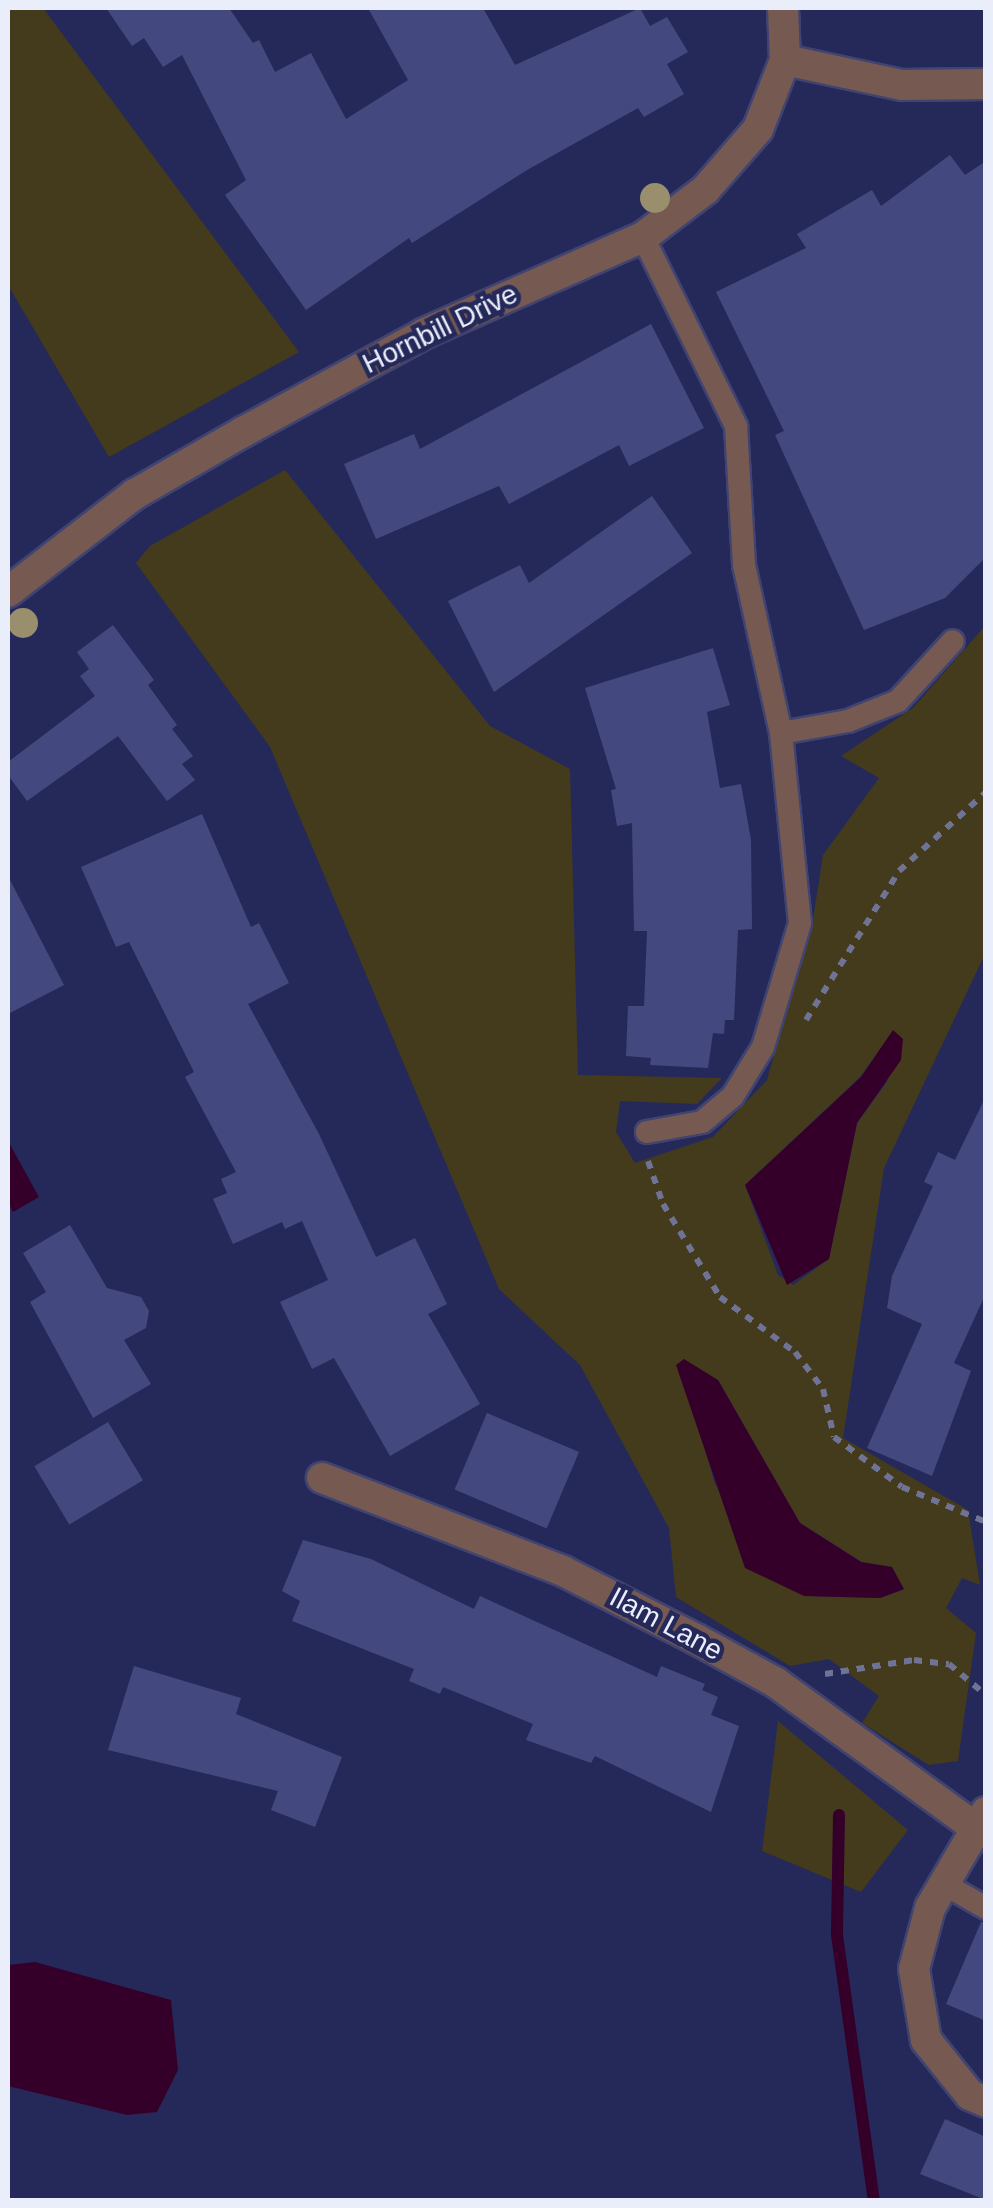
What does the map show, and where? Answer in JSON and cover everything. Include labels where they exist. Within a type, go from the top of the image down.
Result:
[{"type":"street","name":"Hornbill Drive","points":[[8,592],[135,494],[243,432],[425,333],[643,236],[704,190],[758,129],[785,60],[783,8]]},
{"type":"street","points":[[785,60],[902,85],[986,84]]},
{"type":"street","name":"Ilam Lane","points":[[322,1478],[564,1571],[775,1682],[982,1820]]},
{"type":"street","points":[[982,1820],[919,1934],[918,2008],[926,2040],[944,2069],[986,2102]]},
{"type":"lane","points":[[643,236],[736,426],[744,564],[781,733],[800,922],[763,1047],[732,1096],[702,1122],[647,1132]]},
{"type":"lane","points":[[781,733],[848,722],[898,701],[953,641]]},
{"type":"lane","points":[[944,1884],[986,1908]]},
{"type":"path","points":[[763,1047],[792,1043],[900,872],[986,792]]},
{"type":"path","points":[[647,1132],[648,1168],[663,1204],[720,1297],[795,1352],[822,1389],[834,1438],[902,1486],[986,1522]]},
{"type":"path","points":[[775,1682],[914,1660],[950,1664],[986,1695]]},
{"type":"shaded area","points":[[8,8],[43,8],[299,352],[109,457],[8,285]]},
{"type":"shaded area","points":[[285,470],[490,726],[570,769],[578,1075],[722,1078],[697,1104],[620,1101],[616,1132],[635,1163],[713,1137],[767,1080],[813,919],[823,855],[879,778],[841,756],[913,708],[985,626],[985,954],[884,1168],[843,1438],[968,1510],[980,1585],[962,1578],[946,1608],[976,1633],[958,1761],[929,1765],[862,1723],[879,1696],[829,1659],[790,1666],[676,1597],[669,1528],[580,1365],[499,1289],[270,747],[136,563],[150,546]],"holes":[[[893,1031],[887,1082],[857,1123],[829,1259],[793,1285],[778,1275],[745,1185],[860,1077]],[[718,1380],[800,1523],[862,1562],[892,1567],[903,1590],[880,1598],[804,1596],[715,1484],[685,1381]]]},
{"type":"shaded area","points":[[893,1030],[903,1039],[901,1060],[857,1123],[829,1259],[787,1285],[745,1185],[861,1077]]},
{"type":"shaded area","points":[[8,1141],[39,1197],[13,1212],[8,1202]]},
{"type":"shaded area","points":[[684,1359],[718,1380],[800,1523],[861,1562],[892,1567],[904,1589],[880,1598],[804,1596],[745,1568],[676,1365]]},
{"type":"shaded area","points":[[778,1721],[908,1830],[861,1892],[762,1851]]},
{"type":"shaded area","points":[[35,1962],[171,2000],[178,2070],[157,2112],[127,2115],[8,2086],[8,1965]]},
{"type":"building","points":[[106,8],[229,8],[253,43],[259,40],[275,72],[311,53],[346,119],[408,80],[368,8],[483,8],[515,65],[640,8],[650,26],[667,17],[688,52],[667,64],[684,94],[644,117],[638,108],[527,170],[412,243],[409,238],[306,310],[225,195],[246,180],[182,55],[163,67],[144,38],[132,46]]},
{"type":"building","points":[[950,155],[965,175],[986,161],[986,557],[945,598],[864,630],[775,435],[784,431],[716,292],[806,248],[797,234],[872,190],[881,206]]},
{"type":"building","points":[[651,324],[704,428],[629,466],[619,445],[509,504],[499,486],[376,539],[344,464],[414,434],[420,449]]},
{"type":"building","points":[[652,496],[692,553],[494,692],[448,601],[520,565],[529,583]]},
{"type":"building","points":[[113,625],[154,680],[148,685],[177,725],[172,729],[193,756],[182,764],[195,780],[167,801],[118,736],[27,801],[8,775],[8,762],[95,696],[80,676],[89,669],[77,652]]},
{"type":"building","points":[[713,648],[730,705],[707,712],[720,788],[741,784],[751,840],[752,929],[738,930],[734,1020],[725,1020],[724,1034],[713,1033],[708,1068],[650,1065],[651,1058],[626,1056],[628,1006],[644,1006],[647,931],[634,931],[632,823],[617,826],[611,790],[616,789],[585,688]]},
{"type":"building","points":[[202,814],[251,927],[259,923],[289,983],[248,1004],[319,1134],[376,1257],[415,1238],[447,1304],[428,1314],[480,1404],[390,1456],[334,1358],[312,1369],[280,1302],[328,1280],[302,1221],[285,1229],[282,1222],[233,1244],[213,1199],[227,1193],[221,1179],[236,1172],[185,1077],[194,1072],[129,942],[116,947],[81,867]]},
{"type":"building","points":[[8,876],[64,985],[8,1014]]},
{"type":"building","points":[[986,1096],[986,1293],[954,1363],[971,1371],[932,1476],[867,1448],[922,1324],[887,1308],[892,1276],[933,1186],[924,1182],[938,1152],[955,1160]]},
{"type":"building","points":[[70,1225],[107,1288],[141,1297],[149,1311],[146,1328],[124,1340],[151,1384],[93,1418],[30,1302],[46,1292],[23,1253]]},
{"type":"building","points":[[487,1413],[579,1452],[547,1528],[455,1489]]},
{"type":"building","points":[[108,1422],[143,1480],[69,1525],[34,1466]]},
{"type":"building","points":[[303,1540],[371,1559],[474,1609],[480,1596],[657,1677],[661,1666],[705,1684],[702,1690],[718,1697],[711,1715],[739,1726],[711,1812],[595,1756],[591,1763],[526,1740],[533,1724],[443,1687],[440,1694],[409,1681],[414,1669],[292,1621],[300,1601],[282,1591]]},
{"type":"building","points":[[134,1666],[241,1698],[236,1714],[342,1757],[315,1827],[271,1810],[278,1791],[108,1750]]},
{"type":"building","points":[[981,1922],[986,1923],[986,2021],[946,2004]]},
{"type":"building","points":[[945,2119],[986,2137],[986,2200],[920,2174]]},
{"type":"waterway","points":[[839,1815],[837,1935],[874,2200]]}]
